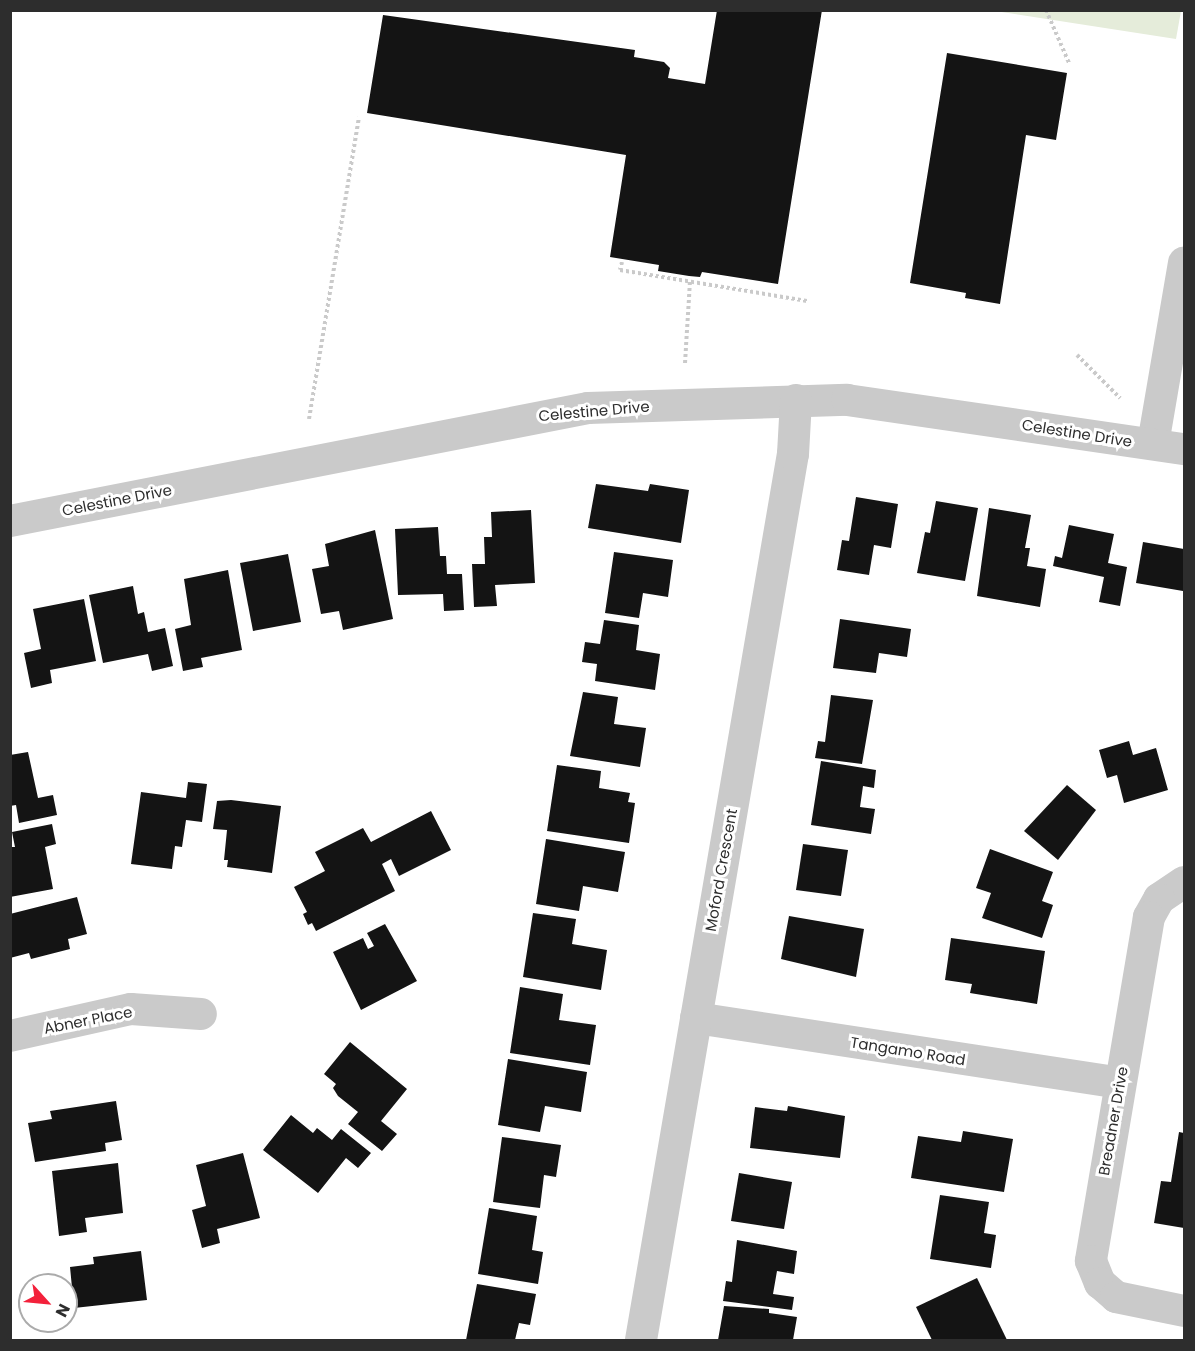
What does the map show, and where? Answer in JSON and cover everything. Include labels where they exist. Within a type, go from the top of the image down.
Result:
[{"type":"street","points":[[1153,444],[1185,263]]},
{"type":"street","name":"Celestine Drive","points":[[10,520],[553,412],[796,400],[848,400],[1185,449]]},
{"type":"street","name":"Moford Crescent","points":[[641,1341],[794,454],[796,400]]},
{"type":"street","name":"Breadner Drive","points":[[1185,882],[1159,899],[1149,917],[1092,1248],[1093,1272],[1109,1292],[1124,1301],[1185,1311]]},
{"type":"street","name":"Abner Place","points":[[10,1036],[131,1009],[201,1014]]},
{"type":"street","name":"Tangamo Road","points":[[696,1018],[1120,1083]]},
{"type":"path","points":[[1046,10],[1069,63]]},
{"type":"path","points":[[309,419],[359,117]]},
{"type":"path","points":[[622,262],[620,270],[808,301]]},
{"type":"path","points":[[685,363],[690,281]]},
{"type":"path","points":[[1077,355],[1120,398]]},
{"type":"green space","points":[[995,11],[1181,11],[1176,39]]},
{"type":"building","points":[[717,10],[822,10],[778,284],[702,272],[700,277],[689,276],[658,271],[659,265],[610,257],[626,155],[367,113],[383,15],[635,50],[634,57],[664,62],[670,68],[668,78],[705,84]]},
{"type":"building","points":[[947,53],[1067,73],[1056,140],[1026,135],[1000,304],[965,298],[966,293],[910,283]]},
{"type":"building","points":[[596,484],[648,491],[650,484],[689,490],[681,543],[588,528]]},
{"type":"building","points":[[856,497],[898,504],[891,548],[874,545],[869,575],[837,570],[842,540],[849,541]]},
{"type":"building","points":[[936,501],[978,508],[965,581],[917,573],[925,532],[930,533]]},
{"type":"building","points":[[989,508],[1031,515],[1025,548],[1030,548],[1027,566],[1046,569],[1040,607],[977,596]]},
{"type":"building","points":[[531,510],[535,583],[495,585],[497,606],[474,607],[472,564],[485,564],[484,537],[492,537],[491,512]]},
{"type":"building","points":[[1069,525],[1114,534],[1108,563],[1127,567],[1120,606],[1099,602],[1104,577],[1053,566],[1055,556],[1062,558]]},
{"type":"building","points":[[438,527],[440,556],[446,556],[447,574],[462,574],[464,610],[444,611],[443,594],[398,595],[395,529]]},
{"type":"building","points":[[375,530],[393,619],[343,630],[339,611],[321,614],[312,569],[329,566],[325,544]]},
{"type":"building","points":[[1143,542],[1184,549],[1183,591],[1136,583]]},
{"type":"building","points":[[614,552],[673,560],[668,597],[643,593],[639,618],[605,613]]},
{"type":"building","points":[[288,554],[301,622],[253,631],[240,563]]},
{"type":"building","points":[[228,570],[242,650],[201,658],[203,667],[183,671],[175,629],[191,625],[184,579]]},
{"type":"building","points":[[133,586],[138,614],[144,612],[148,632],[165,628],[173,666],[152,671],[148,654],[103,663],[89,595]]},
{"type":"building","points":[[84,599],[96,661],[50,670],[52,683],[31,688],[24,653],[41,649],[33,609]]},
{"type":"building","points":[[840,619],[911,629],[907,657],[879,653],[876,673],[833,668]]},
{"type":"building","points":[[604,620],[639,625],[636,650],[660,654],[655,690],[595,681],[597,664],[582,662],[585,642],[600,644]]},
{"type":"building","points":[[583,692],[618,697],[614,724],[646,728],[640,767],[570,756]]},
{"type":"building","points":[[831,695],[873,700],[862,764],[815,758],[818,741],[825,742]]},
{"type":"building","points":[[1129,741],[1133,755],[1156,748],[1168,790],[1124,803],[1117,775],[1107,778],[1099,750]]},
{"type":"building","points":[[28,752],[38,798],[53,795],[57,815],[19,823],[16,805],[10,806],[10,755]]},
{"type":"building","points":[[821,761],[876,770],[874,788],[863,786],[860,807],[875,809],[871,834],[811,825]]},
{"type":"building","points":[[557,765],[601,771],[599,788],[630,793],[628,802],[635,803],[629,843],[547,831]]},
{"type":"building","points":[[188,782],[207,784],[202,822],[186,820],[182,847],[175,846],[172,869],[131,864],[141,792],[186,798]]},
{"type":"building","points":[[1067,785],[1096,810],[1058,860],[1024,831]]},
{"type":"building","points":[[231,800],[281,806],[272,873],[227,867],[228,860],[224,860],[227,830],[213,829],[217,801]]},
{"type":"building","points":[[431,811],[451,850],[399,876],[391,859],[382,864],[395,891],[316,931],[312,923],[308,925],[303,914],[307,912],[294,887],[325,871],[315,852],[363,828],[371,842]]},
{"type":"building","points":[[52,824],[56,844],[45,847],[53,889],[10,897],[10,847],[15,847],[12,832]]},
{"type":"building","points":[[546,839],[625,852],[618,892],[583,886],[579,911],[536,904]]},
{"type":"building","points":[[803,844],[848,850],[841,896],[796,890]]},
{"type":"building","points":[[990,849],[1053,872],[1042,901],[1053,905],[1042,938],[982,918],[991,893],[976,888]]},
{"type":"building","points":[[77,897],[87,934],[68,939],[70,949],[31,959],[29,953],[10,958],[10,914]]},
{"type":"building","points":[[533,913],[576,919],[572,944],[607,950],[601,990],[523,977]]},
{"type":"building","points":[[789,916],[864,929],[856,977],[781,959]]},
{"type":"building","points":[[385,924],[417,981],[361,1010],[333,952],[363,938],[368,949],[374,946],[367,933]]},
{"type":"building","points":[[951,938],[1045,951],[1037,1004],[970,993],[972,984],[945,980]]},
{"type":"building","points":[[520,987],[563,994],[559,1020],[596,1025],[590,1065],[510,1053]]},
{"type":"building","points":[[350,1042],[407,1089],[381,1121],[397,1134],[382,1151],[348,1124],[358,1112],[338,1096],[333,1088],[336,1084],[324,1074]]},
{"type":"building","points":[[508,1059],[587,1072],[581,1112],[545,1106],[540,1132],[498,1125]]},
{"type":"building","points":[[116,1101],[122,1140],[105,1143],[106,1151],[35,1162],[28,1123],[52,1119],[50,1111]]},
{"type":"building","points":[[788,1106],[845,1116],[840,1158],[750,1148],[755,1107],[787,1111]]},
{"type":"building","points":[[291,1115],[313,1133],[317,1128],[332,1140],[341,1129],[371,1153],[358,1168],[346,1158],[318,1193],[263,1150]]},
{"type":"building","points":[[963,1131],[1013,1139],[1004,1192],[911,1178],[918,1136],[961,1142]]},
{"type":"building","points":[[1179,1132],[1184,1133],[1184,1228],[1154,1223],[1161,1181],[1171,1182]]},
{"type":"building","points":[[502,1137],[561,1145],[556,1177],[544,1175],[540,1208],[493,1202]]},
{"type":"building","points":[[243,1153],[260,1218],[217,1229],[220,1243],[202,1248],[192,1210],[206,1206],[196,1165]]},
{"type":"building","points":[[118,1163],[123,1213],[85,1218],[87,1232],[59,1236],[52,1171]]},
{"type":"building","points":[[739,1173],[792,1182],[784,1229],[731,1221]]},
{"type":"building","points":[[940,1195],[989,1202],[984,1233],[996,1235],[991,1268],[930,1259]]},
{"type":"building","points":[[489,1208],[537,1216],[532,1250],[543,1252],[538,1284],[478,1274]]},
{"type":"building","points":[[737,1240],[797,1251],[794,1274],[777,1271],[773,1294],[794,1297],[792,1310],[723,1301],[726,1281],[732,1282]]},
{"type":"building","points":[[141,1251],[147,1300],[78,1308],[78,1273],[71,1273],[70,1267],[94,1264],[93,1257]]},
{"type":"building","points":[[977,1278],[1007,1340],[932,1340],[916,1307]]},
{"type":"building","points":[[477,1284],[536,1294],[530,1325],[519,1323],[515,1340],[466,1340]]},
{"type":"building","points":[[724,1306],[769,1309],[769,1313],[797,1317],[793,1340],[718,1340]]}]
